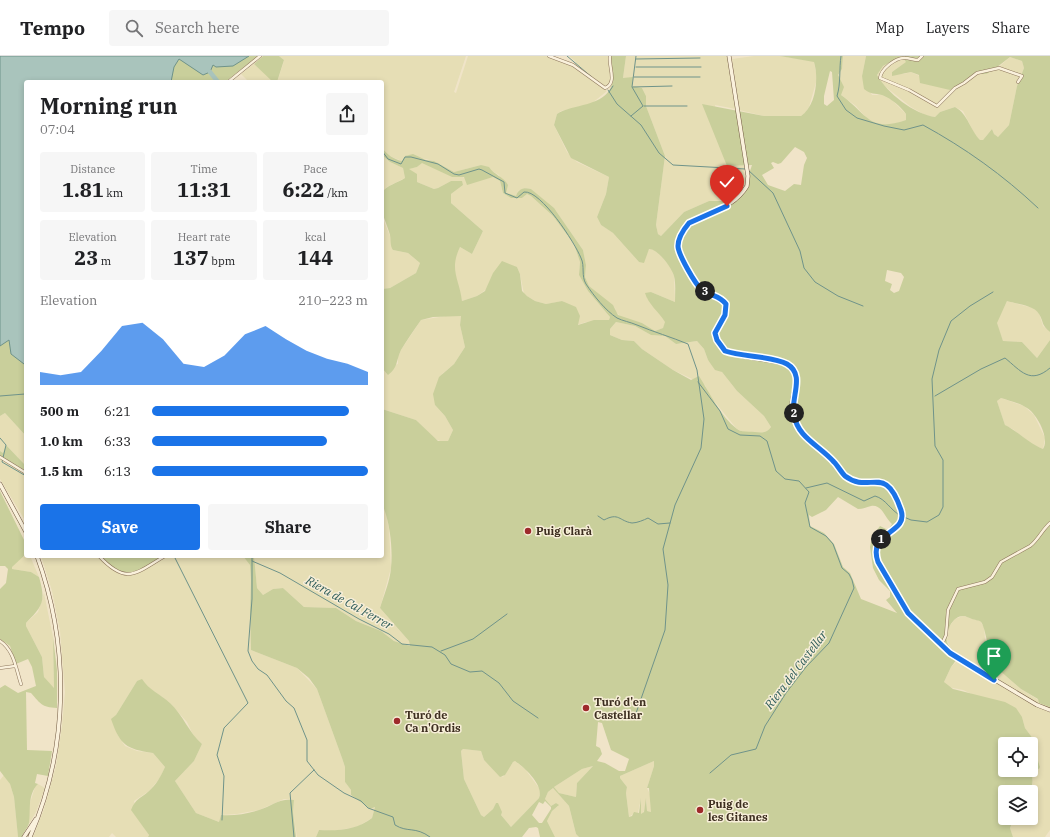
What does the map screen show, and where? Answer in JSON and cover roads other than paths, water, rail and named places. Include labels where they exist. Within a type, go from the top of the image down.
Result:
[{"type":"main road","points":[[729,56],[748,176],[747,186],[727,206],[689,223],[681,236],[678,245],[679,252],[699,287],[718,296],[726,304],[725,315],[715,333],[721,347],[730,352],[787,364],[797,376],[792,404],[799,430],[809,441],[833,461],[845,476],[858,481],[883,482],[890,488],[898,501],[902,512],[902,519],[896,528],[879,541],[875,549],[876,555],[893,590],[908,613],[950,653],[1037,705],[1050,710]]},
{"type":"main road","points":[[0,484],[24,528]]},
{"type":"main road","points":[[30,837],[38,817],[54,759],[59,726],[61,689],[56,626],[45,582],[37,558]]},
{"type":"main road","points":[[24,837],[38,817]]},
{"type":"street","points":[[230,80],[260,56]]},
{"type":"street","points":[[549,56],[573,64],[605,88],[609,86],[612,81],[610,56]]},
{"type":"street","points":[[922,56],[918,60],[902,58],[884,69],[881,72],[880,78],[909,90],[937,106],[955,88],[964,83],[977,72],[987,72],[999,68],[1022,76],[1018,82]]},
{"type":"street","points":[[0,457],[24,471]]},
{"type":"street","points":[[942,644],[946,635],[948,610],[958,589],[990,579],[1001,562],[1034,543],[1042,530],[1050,523]]},
{"type":"street","points":[[101,558],[115,570],[134,574],[139,573],[162,558]]},
{"type":"street","points":[[0,641],[9,648],[21,684]]},
{"type":"street","points":[[0,668],[16,666]]},
{"type":"water","points":[[0,56],[249,56],[233,66],[216,67],[213,65],[210,72],[203,75],[179,59],[174,67],[171,80],[24,80],[24,364],[11,354],[9,340],[0,346]]},
{"type":"waterway","points":[[567,56],[594,79]]},
{"type":"waterway","points":[[631,116],[643,106],[632,87],[636,56]]},
{"type":"waterway","points":[[841,56],[837,96],[846,110],[857,118],[904,130],[923,125],[954,143],[983,163],[1011,184],[1038,208]]},
{"type":"waterway","points":[[636,59],[700,58]]},
{"type":"waterway","points":[[636,67],[701,67]]},
{"type":"waterway","points":[[210,72],[216,80]]},
{"type":"waterway","points":[[634,77],[700,77]]},
{"type":"waterway","points":[[609,92],[613,86]]},
{"type":"waterway","points":[[633,87],[672,86]]},
{"type":"waterway","points":[[608,90],[617,104],[641,125],[659,153],[673,165],[745,169]]},
{"type":"waterway","points":[[644,106],[687,106]]},
{"type":"waterway","name":"Riera del Castellar","points":[[384,154],[388,159],[401,164],[405,157],[411,157],[438,164],[454,174],[459,175],[479,169],[504,182],[505,193],[517,198],[524,192],[539,199],[557,219],[572,241],[583,264],[586,284],[608,311],[619,319],[688,344],[697,370],[704,419],[701,448],[675,505],[663,549],[668,585],[665,630],[634,719]]},
{"type":"waterway","points":[[748,170],[773,193],[800,251],[804,268],[815,282],[838,296],[863,306]]},
{"type":"waterway","points":[[904,517],[911,520],[927,522],[939,515],[943,507],[943,460],[935,446],[932,379],[939,350],[951,321],[970,306],[993,292]]},
{"type":"waterway","points":[[935,396],[981,369],[1005,358],[1021,371],[1031,376],[1043,373],[1050,368]]},
{"type":"waterway","name":"Riera del Castellar","points":[[698,382],[720,411],[728,429],[740,435],[760,436],[767,441],[776,471],[785,479],[799,481],[809,492],[805,503],[810,527],[826,536],[833,544],[842,568],[849,574],[854,588],[829,643],[806,667],[786,693],[765,726],[756,749],[731,755],[710,773]]},
{"type":"waterway","points":[[0,396],[24,394]]},
{"type":"waterway","points":[[0,438],[6,445],[2,462],[24,475]]},
{"type":"waterway","points":[[806,488],[827,483],[864,501],[875,496],[879,497],[901,516]]},
{"type":"waterway","points":[[598,516],[604,520],[616,517],[632,523],[648,518],[658,524],[670,523]]},
{"type":"waterway","points":[[175,558],[248,703],[224,728],[217,755],[224,776],[222,820]]},
{"type":"waterway","name":"Riera de Cal Ferrer","points":[[252,558],[252,561],[280,573],[359,619],[389,634],[402,644],[432,647],[445,655],[451,664],[470,672],[482,671],[499,683],[513,701],[538,718]]},
{"type":"waterway","points":[[252,561],[252,599],[248,651],[252,661],[258,669],[267,675],[286,701],[294,708],[307,740],[307,761],[318,775],[344,793],[361,801],[368,808],[393,817],[395,825],[404,829],[416,830],[430,837]]},
{"type":"waterway","points":[[441,651],[473,639],[507,614]]},
{"type":"waterway","points":[[294,837],[290,793],[314,770]]},
{"type":"place","name":"Puig Clarà","points":[[528,531]]},
{"type":"place","name":"Turó d'en Castellar","points":[[586,708]]},
{"type":"place","name":"Turó de Ca n'Ordis","points":[[397,721]]},
{"type":"place","name":"Puig de les Gitanes","points":[[700,810]]}]
